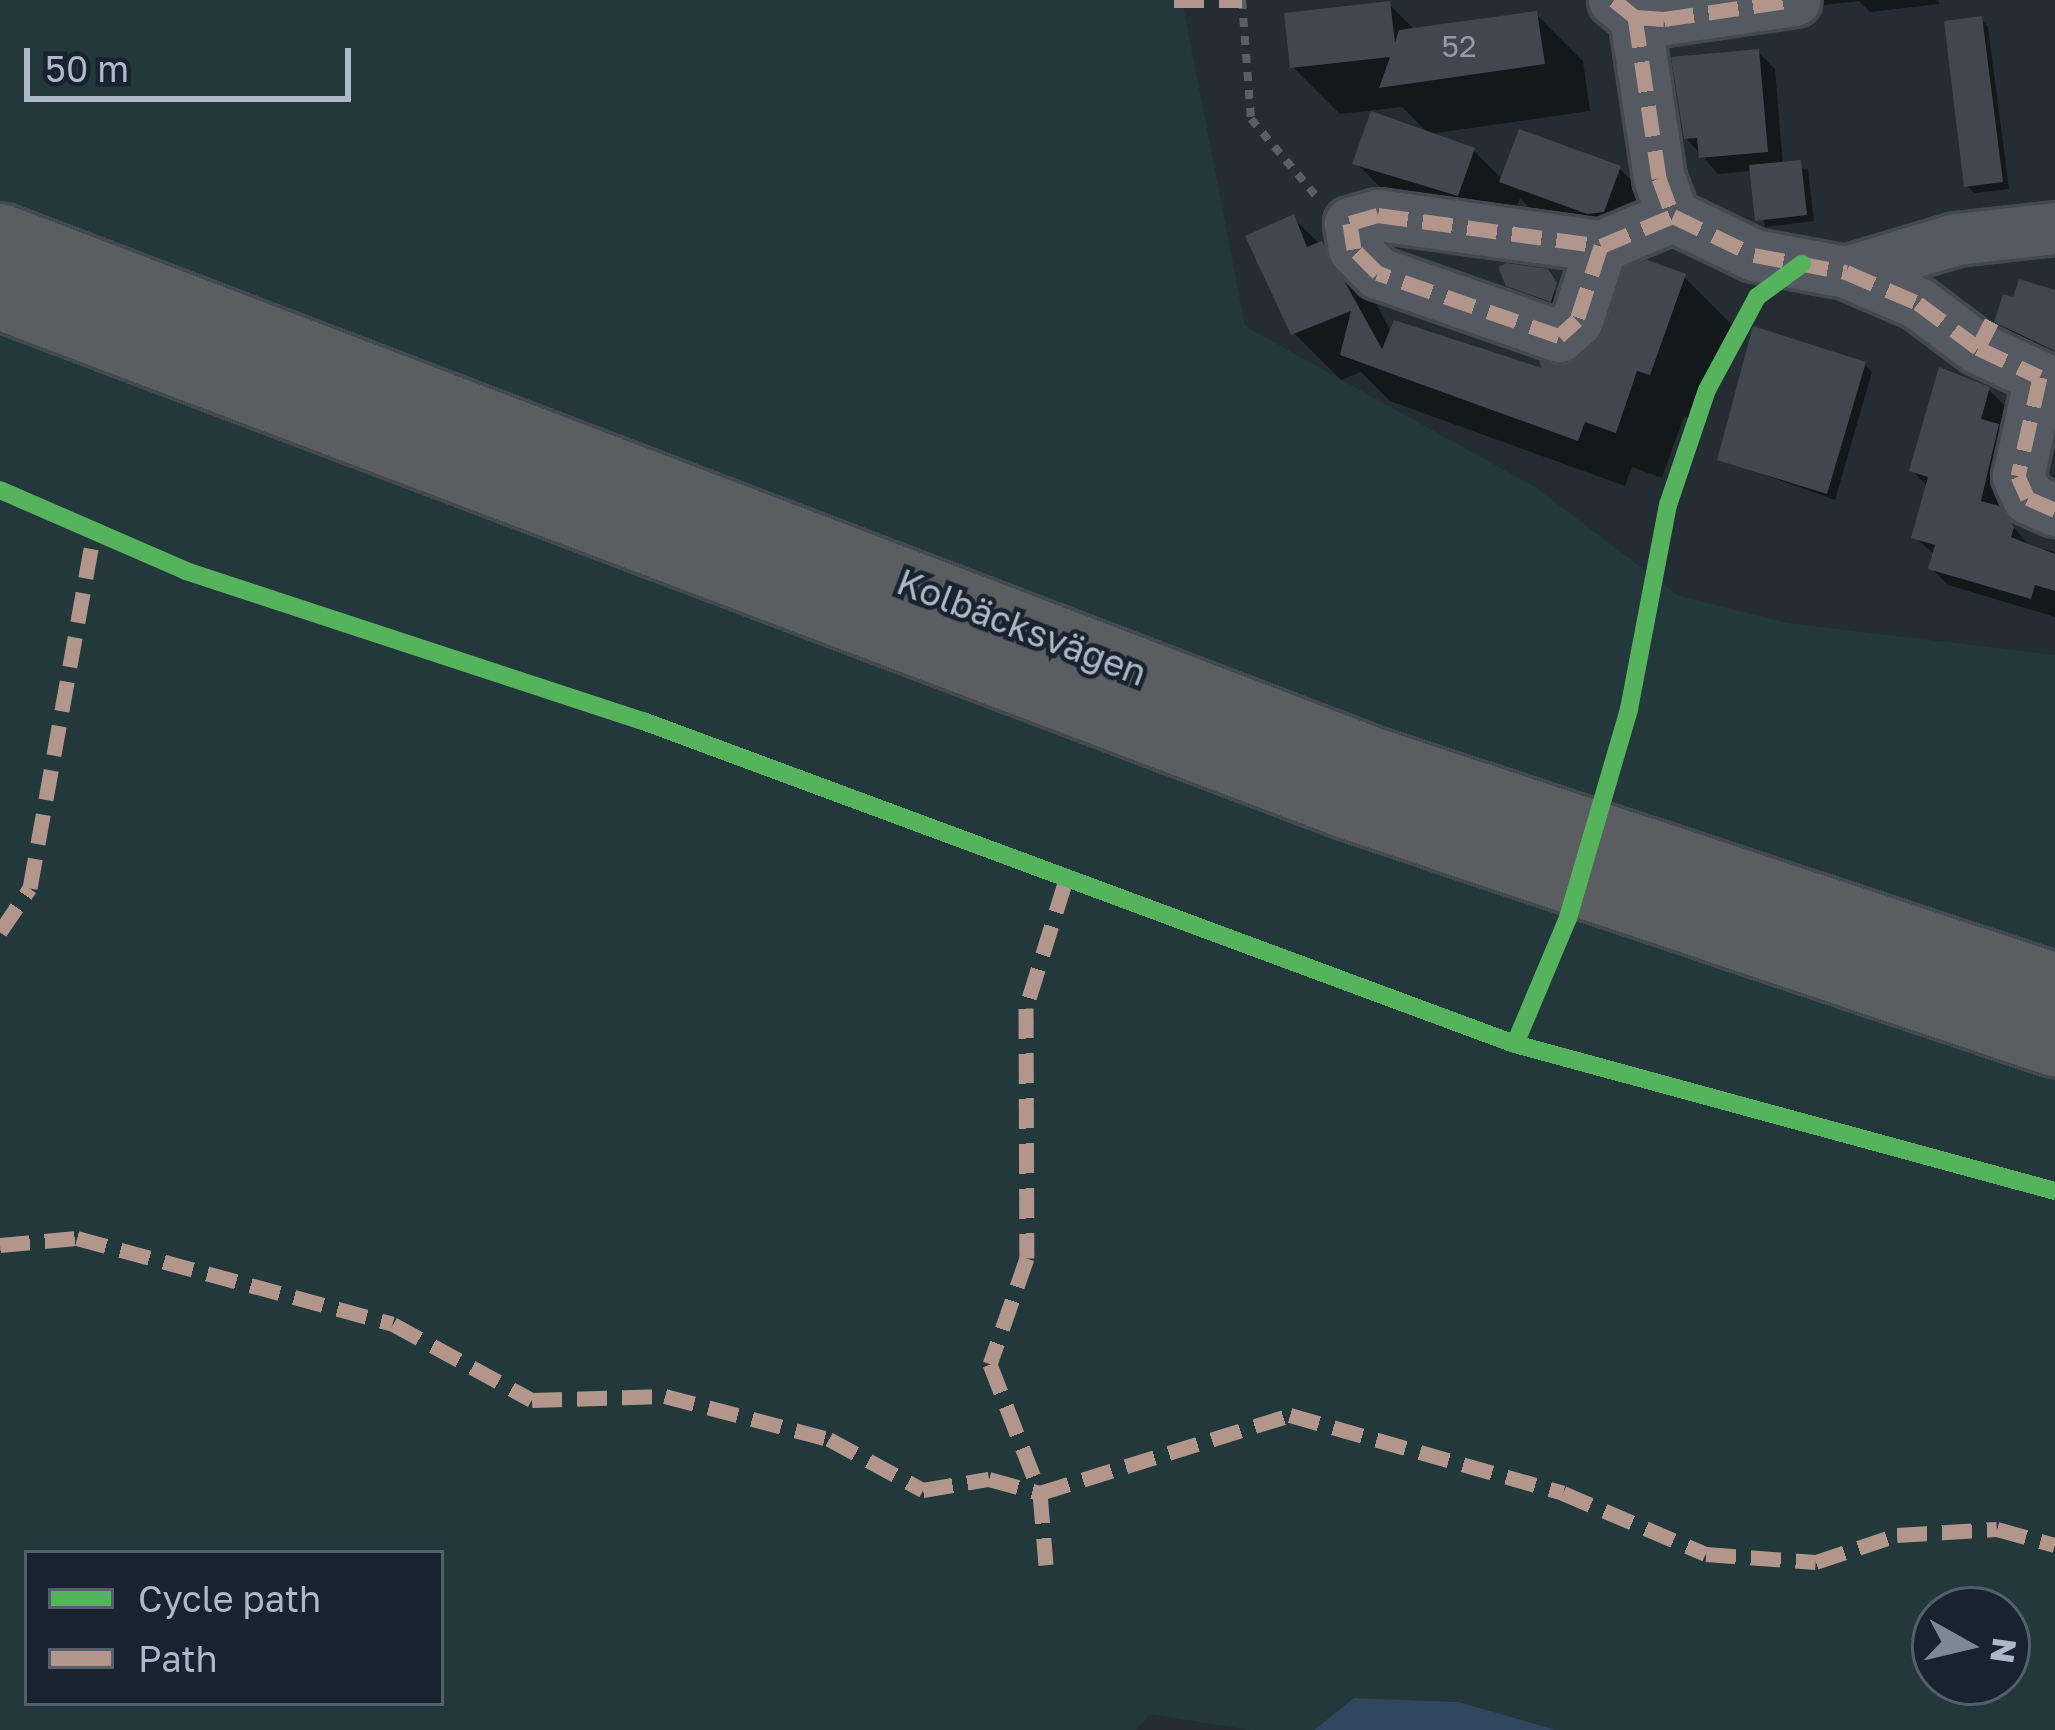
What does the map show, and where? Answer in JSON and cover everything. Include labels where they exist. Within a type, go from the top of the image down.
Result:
[{"type":"highway","name":"Kolbäcksvägen","points":[[0,237],[1373,761],[2055,987]]},
{"type":"highway","name":"Kolbäcksvägen","points":[[0,296],[1349,806],[2055,1042]]},
{"type":"street","points":[[1795,0],[1625,8],[1659,178],[1673,216],[1754,255],[1846,272],[1918,303],[1978,348],[2047,380],[2018,476],[2028,498],[2055,510]]},
{"type":"street","points":[[1601,246],[1577,320],[1559,336],[1378,272],[1354,249],[1350,223],[1391,216],[1601,246],[1673,216]]},
{"type":"street","points":[[1846,272],[1956,239],[2055,227]]},
{"type":"path","points":[[1242,0],[1257,134],[1350,223]]},
{"type":"green space","points":[[0,0],[1182,0],[1245,326],[1535,487],[1679,596],[1787,623],[2055,655],[2055,1730],[1556,1730],[1459,1702],[1355,1698],[1314,1730],[1249,1730],[1150,1714],[1136,1730],[0,1730]]},
{"type":"water","points":[[1354,1698],[1459,1702],[1556,1730],[1314,1730]]},
{"type":"building","points":[[1390,1],[1395,43],[1399,30],[1537,11],[1545,64],[1379,88],[1390,57],[1290,68],[1284,13]]},
{"type":"building","points":[[1982,16],[2003,182],[1964,187],[1944,21]]},
{"type":"building","points":[[1759,49],[1768,152],[1699,158],[1697,138],[1684,139],[1671,57]]},
{"type":"building","points":[[1371,111],[1475,148],[1458,196],[1352,164]]},
{"type":"building","points":[[1519,129],[1621,166],[1604,212],[1587,214],[1499,182]]},
{"type":"building","points":[[1801,160],[1807,215],[1755,221],[1749,165]]},
{"type":"building","points":[[1294,214],[1307,247],[1322,241],[1382,349],[1394,320],[1542,368],[1539,361],[1566,365],[1605,330],[1625,268],[1647,260],[1686,274],[1650,375],[1637,371],[1616,433],[1585,422],[1578,441],[1340,355],[1351,311],[1291,335],[1245,236]]},
{"type":"building","points":[[1506,263],[1548,269],[1557,283],[1551,302],[1506,286],[1498,267]]},
{"type":"building","points":[[2019,279],[2055,290],[2055,351],[1994,322],[2003,294],[2013,297]]},
{"type":"building","points":[[1753,326],[1866,362],[1827,494],[1717,460]]},
{"type":"building","points":[[1939,367],[1990,387],[1981,419],[1999,424],[1981,501],[1999,506],[2014,527],[2011,537],[2055,554],[2055,591],[2035,585],[2031,599],[1928,569],[1935,545],[1911,538],[1928,477],[1909,471]]},
{"type":"marked path","points":[[1174,0],[1242,0]]},
{"type":"marked path","points":[[1614,0],[1635,17],[1664,19],[1795,0]]},
{"type":"marked path","points":[[1635,17],[1659,178],[1673,216],[1754,255],[1846,272],[1918,303],[1978,348],[2040,377],[2018,476],[2028,498],[2055,510]]},
{"type":"marked path","points":[[1601,246],[1577,320],[1559,336],[1378,273],[1354,249],[1350,223],[1378,215],[1601,246],[1673,216]]},
{"type":"marked path","points":[[1978,348],[1998,309]]},
{"type":"marked path","points":[[0,932],[30,888],[94,531]]},
{"type":"marked path","points":[[1065,883],[1026,1008],[1027,1258],[990,1364],[1040,1493],[1290,1415],[1563,1493],[1706,1554],[1816,1562],[1897,1535],[1997,1529],[2055,1545]]},
{"type":"marked path","points":[[0,1245],[77,1238],[393,1324],[532,1400],[665,1396],[829,1439],[923,1490],[989,1479],[1040,1493],[1046,1565]]},
{"type":"cycle path","points":[[1515,1044],[1568,918],[1629,709],[1668,505],[1707,390],[1757,297],[1802,264]]},
{"type":"cycle path","points":[[0,490],[186,571],[643,721],[1515,1044],[2055,1191]]}]
